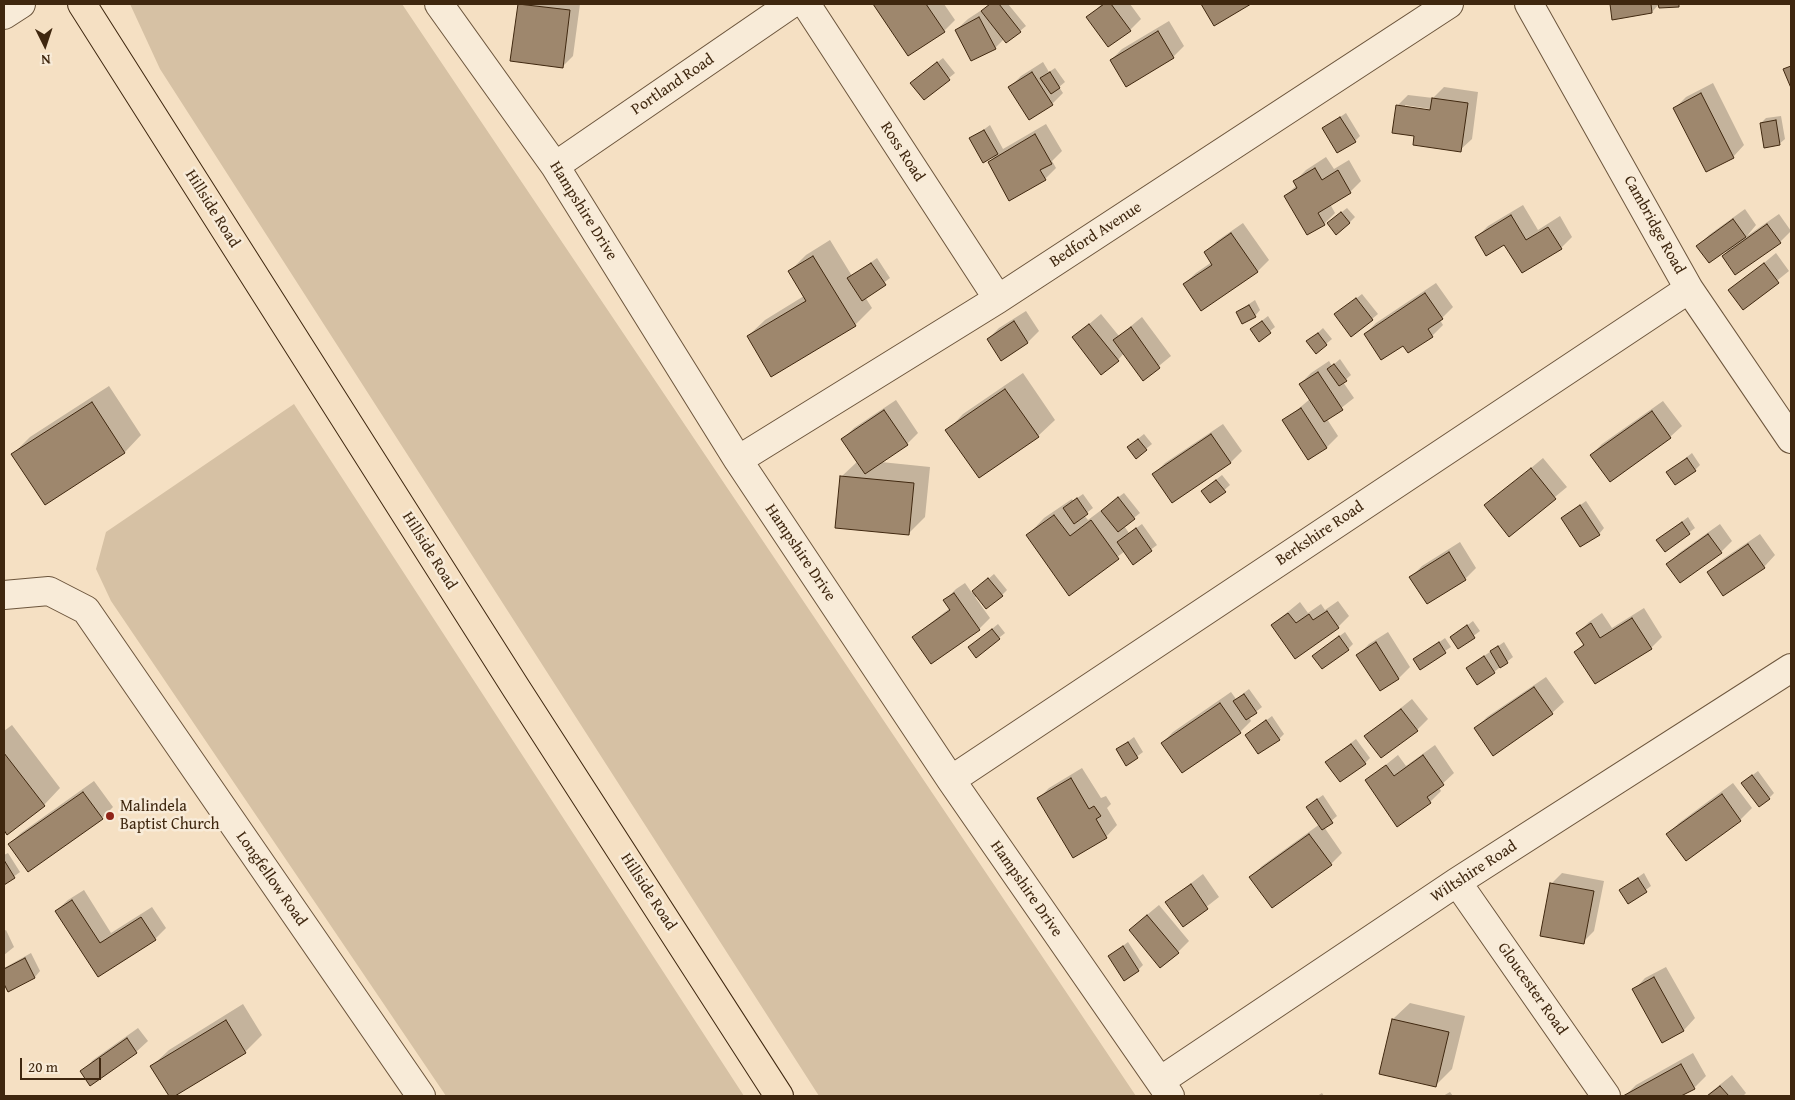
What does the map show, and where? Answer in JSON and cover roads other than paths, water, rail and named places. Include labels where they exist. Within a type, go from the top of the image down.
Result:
[{"type":"main road","name":"Hillside Road","points":[[82,4],[516,688],[779,1096]]},
{"type":"street","points":[[4,15],[21,4]]},
{"type":"street","name":"Hampshire Drive","points":[[439,4],[555,166],[738,460],[950,780],[1165,1088]]},
{"type":"street","name":"Portland Road","points":[[555,166],[791,4]]},
{"type":"street","name":"Ross Road","points":[[806,4],[998,299]]},
{"type":"street","name":"Bedford Avenue","points":[[738,460],[998,299],[1449,4]]},
{"type":"street","name":"Cambridge Road","points":[[1529,4],[1689,289],[1791,439]]},
{"type":"street","name":"Berkshire Road","points":[[950,780],[1689,289]]},
{"type":"street","name":"Longfellow Road","points":[[4,595],[49,590],[86,610],[410,1092]]},
{"type":"street","name":"Wiltshire Road","points":[[1165,1088],[1457,882],[1791,668]]},
{"type":"street","name":"Gloucester Road","points":[[1457,882],[1606,1096]]},
{"type":"place","name":"Malindela Baptist Church","points":[[110,816]]}]
